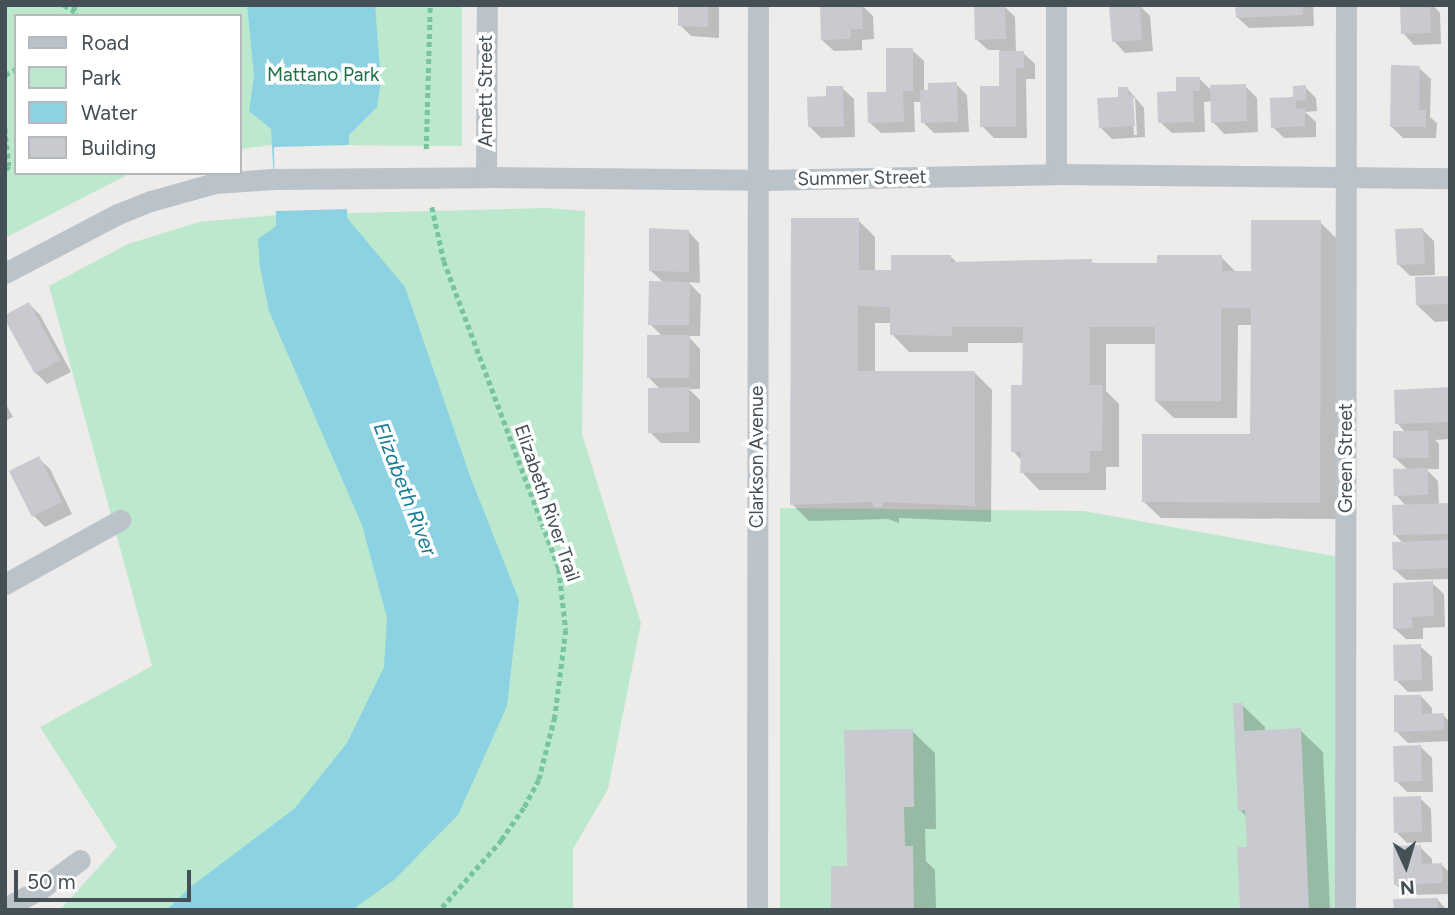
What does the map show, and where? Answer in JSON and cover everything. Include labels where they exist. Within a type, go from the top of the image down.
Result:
[{"type":"street","name":"Arnett Street","points":[[486,5],[486,177]]},
{"type":"street","name":"Clarkson Avenue","points":[[757,910],[758,5]]},
{"type":"street","points":[[1056,5],[1056,174]]},
{"type":"street","name":"Green Street","points":[[1345,910],[1346,5]]},
{"type":"street","name":"Summer Street","points":[[5,273],[118,214],[151,201],[215,183],[274,178],[756,180],[1056,174],[1450,178]]},
{"type":"street","points":[[5,584],[120,520]]},
{"type":"street","points":[[5,908],[43,888],[80,860]]},
{"type":"path","points":[[64,5],[75,14]]},
{"type":"path","points":[[74,5],[75,14]]},
{"type":"path","points":[[426,149],[430,5]]},
{"type":"path","points":[[5,128],[9,166],[5,172]]},
{"type":"path","name":"Elizabeth River Trail","points":[[432,207],[443,261],[559,569],[566,631],[555,717],[539,779],[524,808],[502,840],[440,910]]},
{"type":"green space","name":"Mattano Park","points":[[5,5],[462,5],[462,146],[272,145],[242,149],[242,14],[14,14],[14,175],[127,175],[5,238]]},
{"type":"green space","points":[[547,208],[585,211],[582,434],[641,623],[608,789],[573,849],[573,910],[60,910],[117,847],[40,727],[152,666],[49,286],[128,244],[199,222],[276,215]]},
{"type":"green space","points":[[780,508],[1084,511],[1339,557],[1340,910],[780,910]]},
{"type":"water","name":"Elizabeth River","points":[[247,5],[375,5],[381,81],[377,107],[349,135],[347,218],[405,287],[470,476],[519,600],[507,706],[458,815],[394,880],[352,910],[167,910],[189,888],[294,809],[347,743],[384,667],[387,618],[362,525],[269,311],[260,267],[258,239],[276,226],[271,129],[249,111],[254,76]]},
{"type":"pier","points":[[352,145],[351,209],[275,211],[274,147]]},
{"type":"building","points":[[678,5],[708,5],[708,27],[678,26]]},
{"type":"building","points":[[820,5],[862,5],[863,29],[851,29],[851,39],[821,40]]},
{"type":"building","points":[[974,5],[1005,5],[1006,39],[975,40]]},
{"type":"building","points":[[1140,5],[1142,40],[1112,42],[1109,6]]},
{"type":"building","points":[[1235,5],[1303,5],[1303,15],[1236,18]]},
{"type":"building","points":[[1400,5],[1430,5],[1431,33],[1401,34]]},
{"type":"building","points":[[886,48],[913,48],[913,91],[903,91],[904,122],[868,123],[867,92],[886,92]]},
{"type":"building","points":[[999,51],[1024,51],[1024,68],[1016,68],[1016,127],[980,127],[980,86],[999,86]]},
{"type":"building","points":[[1391,65],[1420,66],[1419,110],[1426,110],[1426,127],[1390,127]]},
{"type":"building","points":[[1176,77],[1200,77],[1200,91],[1193,91],[1194,122],[1158,123],[1157,92],[1176,91]]},
{"type":"building","points":[[957,82],[958,122],[921,123],[920,90],[928,90],[928,83]]},
{"type":"building","points":[[1246,84],[1247,121],[1211,123],[1210,85]]},
{"type":"building","points":[[1306,85],[1306,100],[1296,101],[1296,109],[1305,108],[1305,126],[1271,128],[1270,98],[1293,97],[1293,86]]},
{"type":"building","points":[[826,86],[843,86],[844,127],[808,127],[807,97],[826,96]]},
{"type":"building","points":[[1118,87],[1128,87],[1129,95],[1133,95],[1135,126],[1099,128],[1097,98],[1118,97]]},
{"type":"building","points":[[791,218],[859,218],[859,270],[891,270],[891,255],[951,255],[951,262],[1092,259],[1092,263],[1157,263],[1157,255],[1222,255],[1222,271],[1251,271],[1251,220],[1321,220],[1320,503],[1142,502],[1142,434],[1250,434],[1251,308],[1221,308],[1221,401],[1155,401],[1155,327],[1090,327],[1090,385],[1103,385],[1102,451],[1090,451],[1090,473],[1020,473],[1021,452],[1011,452],[1011,385],[1022,385],[1023,327],[952,327],[952,336],[890,335],[890,307],[858,306],[858,371],[975,371],[975,506],[883,502],[883,507],[873,507],[873,502],[790,505]]},
{"type":"building","points":[[649,228],[689,230],[689,272],[649,271]]},
{"type":"building","points":[[1423,228],[1425,264],[1397,265],[1395,229]]},
{"type":"building","points":[[1450,276],[1450,304],[1416,305],[1415,277]]},
{"type":"building","points":[[649,281],[690,282],[689,325],[648,325]]},
{"type":"building","points":[[29,302],[60,360],[35,374],[5,320],[5,315]]},
{"type":"building","points":[[647,335],[690,335],[689,378],[647,378]]},
{"type":"building","points":[[689,387],[689,432],[648,433],[648,388]]},
{"type":"building","points":[[1450,387],[1450,422],[1395,424],[1394,390]]},
{"type":"building","points":[[1393,431],[1428,431],[1429,458],[1393,458]]},
{"type":"building","points":[[39,456],[62,502],[32,517],[9,471]]},
{"type":"building","points":[[1428,468],[1428,495],[1394,496],[1393,469]]},
{"type":"building","points":[[1450,503],[1450,534],[1393,535],[1392,505]]},
{"type":"building","points":[[1450,540],[1450,568],[1393,570],[1392,542]]},
{"type":"building","points":[[1433,581],[1434,616],[1412,617],[1413,628],[1393,629],[1393,583]]},
{"type":"building","points":[[1421,644],[1422,680],[1394,681],[1393,645]]},
{"type":"building","points":[[1394,695],[1421,695],[1422,714],[1444,713],[1444,730],[1394,732]]},
{"type":"building","points":[[1233,703],[1243,703],[1244,731],[1301,728],[1309,910],[1240,910],[1237,847],[1247,847],[1245,810],[1238,811]]},
{"type":"building","points":[[913,729],[914,807],[904,807],[905,846],[913,846],[914,910],[831,909],[831,866],[847,866],[844,730]]},
{"type":"building","points":[[1421,745],[1422,781],[1394,782],[1393,746]]},
{"type":"building","points":[[1421,796],[1422,832],[1394,833],[1393,797]]},
{"type":"building","points":[[1421,845],[1422,864],[1442,863],[1443,883],[1394,885],[1393,846]]},
{"type":"building","points":[[1437,898],[1438,910],[1394,910],[1393,899]]}]
